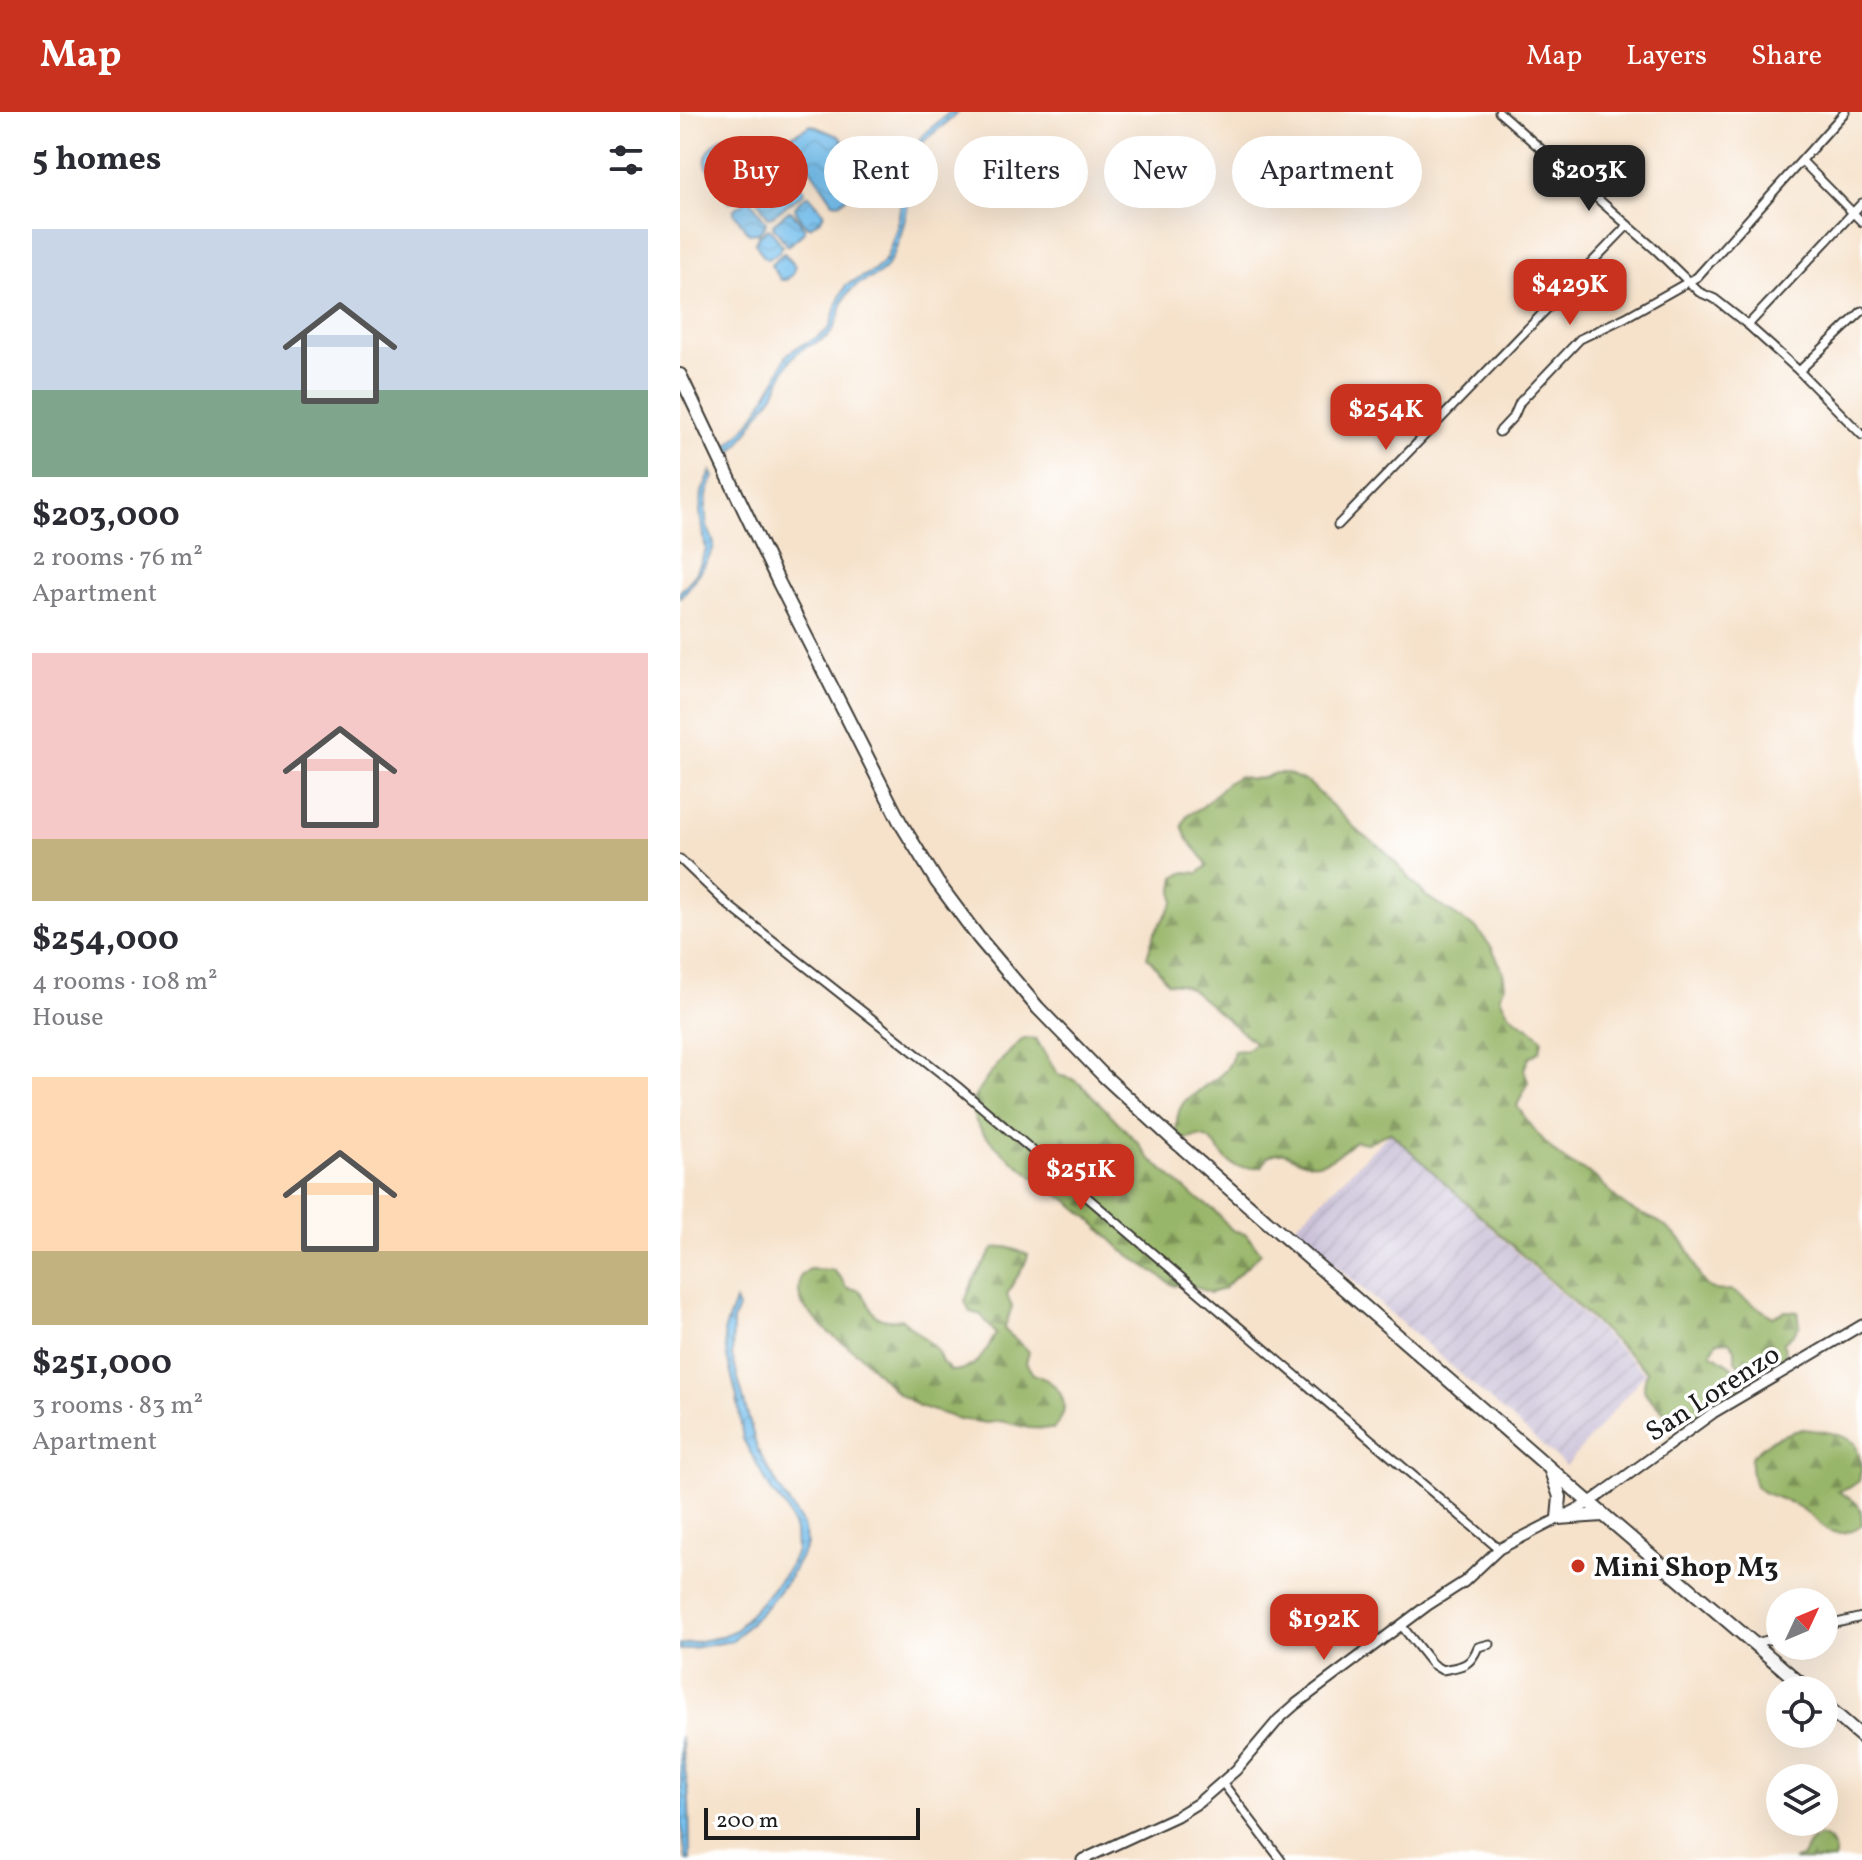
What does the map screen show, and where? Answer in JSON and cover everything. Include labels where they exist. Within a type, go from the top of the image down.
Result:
[{"type":"highway","points":[[680,375],[779,583],[900,822],[937,882],[978,937],[1038,1008],[1104,1076],[1177,1143],[1792,1676]]},
{"type":"highway","points":[[1549,1468],[1560,1497],[1558,1518],[1603,1515]]},
{"type":"highway","points":[[1838,1716],[1862,1737]]},
{"type":"main road","name":"San Lorenzo","points":[[1082,1860],[1177,1816],[1198,1803],[1236,1770],[1287,1711],[1464,1582],[1499,1549],[1589,1503],[1713,1413],[1862,1325]]},
{"type":"street","points":[[1499,112],[1699,292],[1715,299],[1748,325],[1860,430]]},
{"type":"street","points":[[1499,432],[1514,416],[1520,402],[1580,339],[1697,277],[1845,112]]},
{"type":"street","points":[[1802,161],[1862,222]]},
{"type":"street","points":[[1748,325],[1862,203]]},
{"type":"street","points":[[1338,525],[1627,226]]},
{"type":"street","points":[[1799,371],[1862,311]]},
{"type":"street","points":[[680,859],[728,905],[957,1086],[1499,1549]]},
{"type":"street","points":[[1838,1623],[1862,1617]]},
{"type":"street","points":[[1401,1625],[1432,1664],[1442,1670],[1466,1665],[1478,1647],[1490,1644]]},
{"type":"street","points":[[1755,1643],[1766,1640]]},
{"type":"street","points":[[1222,1782],[1281,1860]]},
{"type":"shaded area","points":[[1390,1133],[1645,1373],[1566,1466],[1293,1228]]},
{"type":"green space","points":[[1275,773],[1287,773],[1309,783],[1361,834],[1382,848],[1426,896],[1477,929],[1492,948],[1503,971],[1505,985],[1500,996],[1503,1005],[1542,1039],[1540,1051],[1529,1058],[1524,1069],[1528,1082],[1517,1106],[1541,1138],[1563,1159],[1592,1175],[1624,1205],[1667,1227],[1681,1240],[1698,1274],[1709,1288],[1731,1290],[1773,1317],[1785,1311],[1798,1312],[1800,1325],[1784,1342],[1785,1354],[1779,1363],[1766,1364],[1756,1372],[1744,1370],[1735,1361],[1735,1349],[1729,1341],[1717,1342],[1711,1353],[1740,1376],[1739,1389],[1731,1398],[1709,1407],[1695,1420],[1679,1424],[1646,1395],[1647,1371],[1390,1132],[1367,1143],[1355,1141],[1338,1155],[1319,1163],[1304,1162],[1281,1153],[1268,1156],[1262,1167],[1249,1168],[1231,1163],[1207,1139],[1176,1137],[1183,1103],[1220,1076],[1234,1051],[1246,1050],[1255,1043],[1191,989],[1168,983],[1147,957],[1154,934],[1174,902],[1175,877],[1185,872],[1198,873],[1207,866],[1187,839],[1182,825],[1188,814],[1200,809],[1227,783],[1239,776],[1263,778]]},
{"type":"green space","points":[[1024,1038],[1036,1039],[1058,1075],[1083,1086],[1147,1156],[1214,1210],[1232,1230],[1246,1234],[1261,1253],[1223,1289],[1210,1293],[1186,1283],[1174,1286],[1122,1250],[1090,1219],[1003,1153],[984,1134],[970,1106],[994,1069]]},
{"type":"green space","points":[[1006,1247],[1028,1254],[1007,1295],[1012,1307],[1004,1329],[1029,1352],[1026,1363],[1033,1374],[1050,1383],[1061,1396],[1063,1412],[1053,1429],[1029,1428],[1001,1421],[987,1423],[959,1419],[919,1406],[897,1393],[860,1355],[829,1333],[803,1306],[799,1294],[800,1277],[809,1269],[833,1270],[847,1288],[859,1290],[877,1317],[902,1319],[937,1350],[942,1362],[951,1371],[960,1370],[979,1360],[996,1334],[981,1315],[970,1312],[965,1301],[974,1279],[994,1248]]},
{"type":"green space","points":[[1803,1429],[1836,1434],[1855,1443],[1862,1465],[1859,1481],[1838,1491],[1857,1504],[1861,1512],[1862,1525],[1851,1531],[1841,1533],[1827,1529],[1797,1506],[1763,1492],[1753,1481],[1751,1457],[1774,1439]]},
{"type":"green space","points":[[1819,1836],[1830,1841],[1835,1860],[1793,1860],[1803,1856],[1809,1844]]},
{"type":"water","points":[[950,112],[958,112],[930,136],[922,136]]},
{"type":"water","points":[[811,125],[838,136],[824,136],[824,189],[808,165],[808,136],[791,136]]},
{"type":"water","points":[[808,196],[824,213],[810,227],[795,208],[808,208]]},
{"type":"water","points":[[756,208],[766,223],[764,228],[758,233],[749,234],[734,209]]},
{"type":"water","points":[[763,208],[784,208],[771,217]]},
{"type":"water","points":[[900,208],[906,208],[898,242],[886,267],[847,295],[830,334],[794,356],[772,397],[731,454],[727,445],[756,412],[784,359],[797,347],[815,339],[830,327],[846,285],[874,271],[886,259]]},
{"type":"water","points":[[789,211],[805,229],[788,246],[773,226]]},
{"type":"water","points":[[769,229],[782,246],[768,259],[755,243],[758,236]]},
{"type":"water","points":[[784,253],[795,266],[793,274],[781,280],[771,265]]},
{"type":"water","points":[[711,471],[714,477],[707,494],[706,513],[713,549],[680,598],[680,592],[696,574],[706,550],[700,512],[702,492]]},
{"type":"water","points":[[735,1301],[738,1308],[733,1321],[732,1356],[757,1449],[803,1525],[807,1545],[789,1578],[766,1607],[732,1641],[680,1650],[680,1645],[720,1637],[736,1630],[788,1569],[796,1551],[795,1531],[786,1508],[772,1492],[743,1439],[724,1332]]},
{"type":"water","points":[[680,1736],[689,1798],[690,1860],[686,1860],[682,1829]]},
{"type":"place","name":"Mini Shop M3","points":[[1578,1566]]}]
